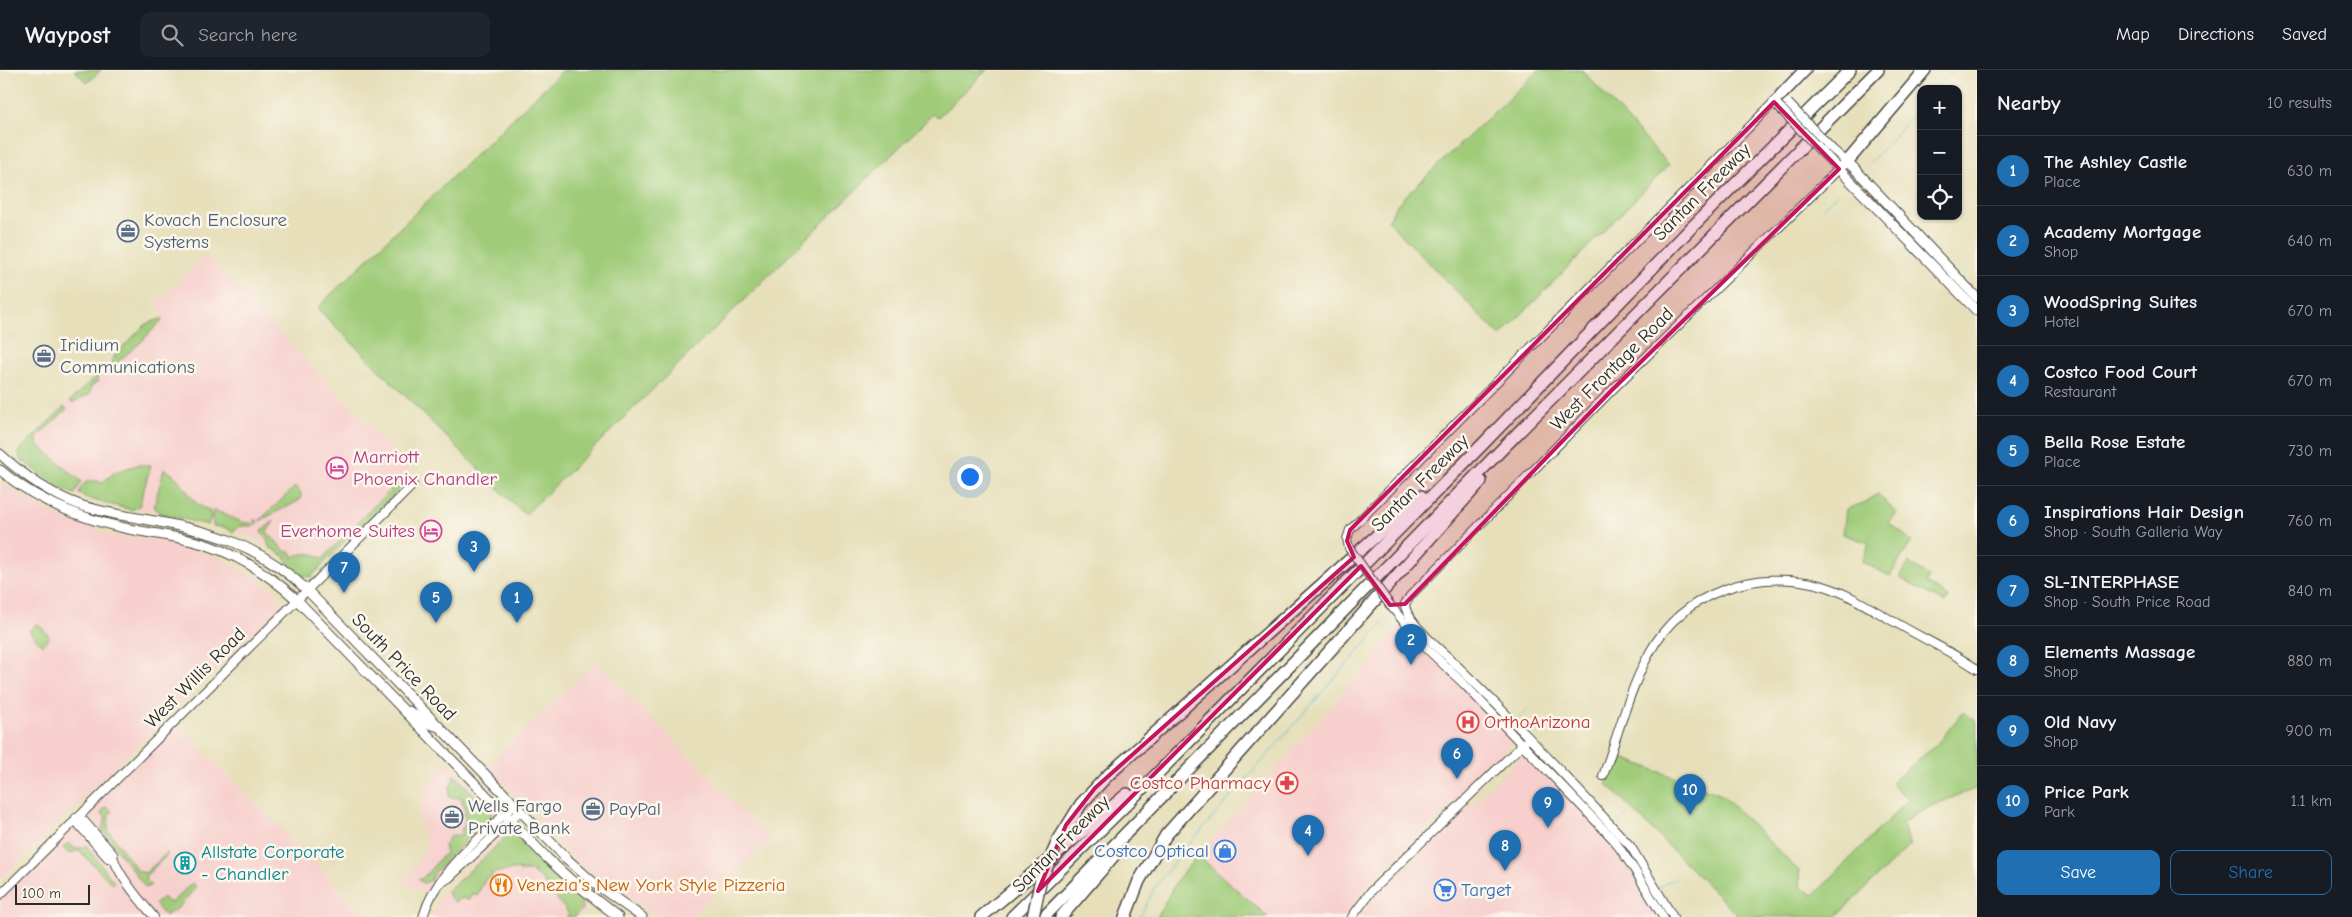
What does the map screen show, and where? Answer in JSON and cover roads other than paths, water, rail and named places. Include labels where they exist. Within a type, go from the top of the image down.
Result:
[{"type":"highway","points":[[1781,102],[1805,70]]},
{"type":"highway","name":"Santan Freeway","points":[[1012,917],[1549,378],[1598,324],[1691,228],[1850,70]]},
{"type":"highway","name":"Santan Freeway","points":[[1044,917],[1878,70]]},
{"type":"highway","points":[[1843,166],[1925,70]]},
{"type":"highway","points":[[1033,917],[1040,883],[1058,841],[1081,804],[1106,776],[1396,519],[1598,324]]},
{"type":"highway","points":[[1125,917],[1148,863],[1172,828],[1563,389]]},
{"type":"highway","points":[[1061,917],[1108,862],[1201,762],[1236,721]]},
{"type":"highway","points":[[981,917],[1198,732]]},
{"type":"main road","points":[[1781,102],[1825,155],[1843,166],[1977,298]]},
{"type":"main road","points":[[1843,166],[1977,311]]},
{"type":"main road","name":"South Price Road","points":[[0,454],[27,476],[60,497],[101,511],[198,529],[220,535],[254,550],[284,570],[307,590],[580,871],[642,917]]},
{"type":"main road","name":"South Price Road","points":[[0,470],[36,496],[74,514],[91,520],[192,540],[228,553],[260,570],[298,600],[571,880],[618,917]]},
{"type":"main road","points":[[91,520],[109,519],[137,524],[142,519]]},
{"type":"main road","points":[[143,531],[149,526],[198,529]]},
{"type":"main road","points":[[376,681],[392,686],[400,694],[408,695]]},
{"type":"main road","points":[[405,711],[414,712],[429,724],[439,727]]},
{"type":"street","points":[[1673,917],[1631,847],[1423,645],[1390,605],[1349,548],[1348,534],[1781,102],[1832,149],[1843,166]]},
{"type":"street","name":"West Frontage Road","points":[[1405,604],[1421,585],[1611,391],[1843,166]]},
{"type":"street","name":"West Willis Road","points":[[0,895],[413,485]]},
{"type":"street","points":[[1603,776],[1630,698],[1651,650],[1681,615],[1710,594],[1734,585],[1766,578],[1788,579],[1822,585],[1847,596],[1977,669]]},
{"type":"street","points":[[1390,605],[1405,604],[1406,610],[1423,632],[1614,840],[1663,917]]},
{"type":"street","points":[[1352,917],[1372,890],[1525,742]]},
{"type":"street","points":[[423,917],[430,898],[444,873],[517,808]]},
{"type":"street","points":[[76,818],[79,825],[108,858],[114,860],[154,917]]},
{"type":"waterway","points":[[1939,85],[1952,70]]},
{"type":"waterway","points":[[1869,164],[1917,110]]},
{"type":"waterway","points":[[1823,207],[1837,194]]},
{"type":"waterway","points":[[1140,917],[1155,887],[1177,858],[1384,622]]},
{"type":"waterway","points":[[1518,719],[1528,710]]},
{"type":"waterway","points":[[1618,823],[1627,814]]},
{"type":"waterway","points":[[1659,887],[1675,878]]},
{"type":"place","name":"Kovach Enclosure Systems","points":[[128,231]]},
{"type":"place","name":"Iridium Communications","points":[[44,356]]},
{"type":"place","name":"Marriott Phoenix Chandler","points":[[337,468]]},
{"type":"place","name":"Everhome Suites","points":[[431,531]]},
{"type":"place","name":"WoodSpring Suites","points":[[474,572]]},
{"type":"place","name":"SL-INTERPHASE","points":[[344,593]]},
{"type":"place","name":"Bella Rose Estate","points":[[436,623]]},
{"type":"place","name":"The Ashley Castle","points":[[517,623]]},
{"type":"place","name":"Academy Mortgage","points":[[1411,665]]},
{"type":"place","name":"OrthoArizona","points":[[1468,722]]},
{"type":"place","name":"Inspirations Hair Design","points":[[1457,779]]},
{"type":"place","name":"Costco Pharmacy","points":[[1287,783]]},
{"type":"place","name":"PayPal","points":[[593,809]]},
{"type":"place","name":"Price Park","points":[[1690,815]]},
{"type":"place","name":"Wells Fargo Private Bank","points":[[452,817]]},
{"type":"place","name":"Old Navy","points":[[1548,828]]},
{"type":"place","name":"Costco Optical","points":[[1225,851]]},
{"type":"place","name":"Costco Food Court","points":[[1308,856]]},
{"type":"place","name":"Allstate Corporate - Chandler","points":[[185,863]]},
{"type":"place","name":"Elements Massage","points":[[1505,871]]},
{"type":"place","name":"Venezia's New York Style Pizzeria","points":[[501,885]]},
{"type":"place","name":"Target","points":[[1445,890]]}]
